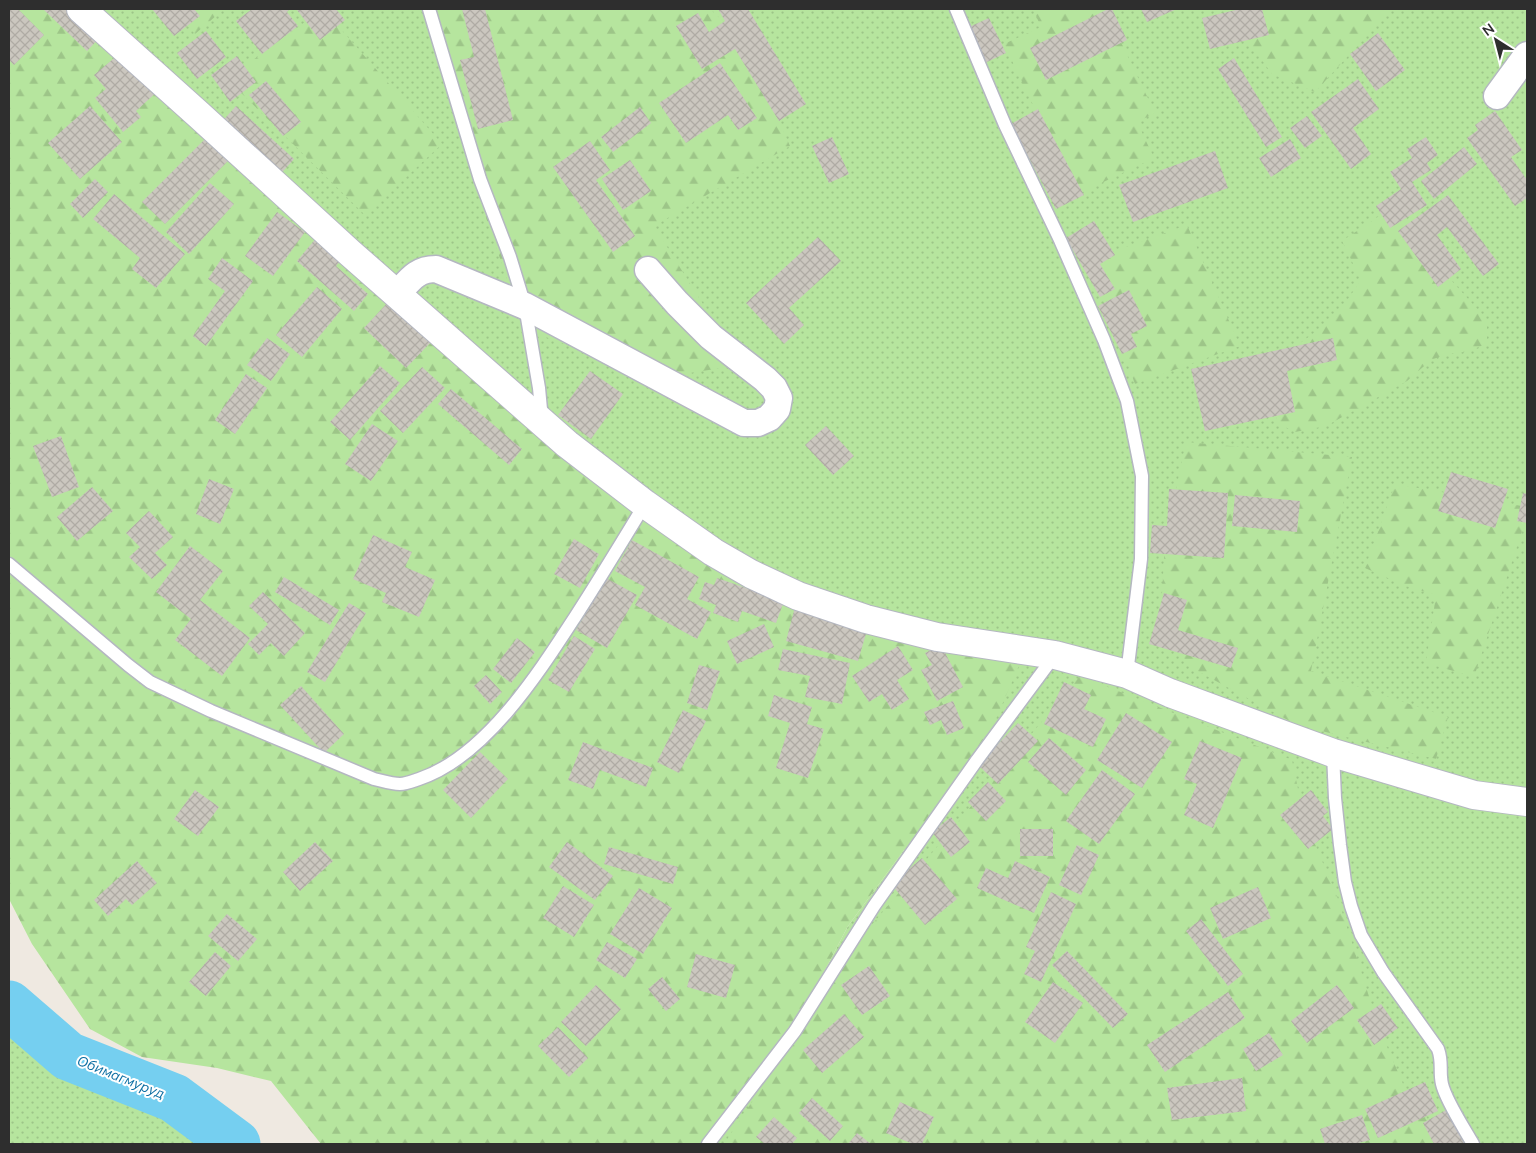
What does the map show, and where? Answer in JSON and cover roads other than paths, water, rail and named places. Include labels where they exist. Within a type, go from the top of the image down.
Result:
[{"type":"street","points":[[81,9],[397,294],[567,444],[713,552],[751,574],[798,596],[866,619],[937,637],[1055,655],[1127,674],[1170,693],[1333,753],[1474,794],[1527,802]]},
{"type":"street","points":[[1497,96],[1527,54]]},
{"type":"street","points":[[397,294],[414,275],[423,270],[436,269],[525,306],[744,422],[758,423],[768,418],[777,409],[779,398],[774,388],[711,337],[648,270]]},
{"type":"lane","points":[[429,9],[480,179],[507,249],[525,306],[543,422]]},
{"type":"lane","points":[[956,9],[1005,125],[1060,240],[1104,340],[1127,401],[1142,476],[1141,559],[1127,674]]},
{"type":"lane","points":[[9,564],[150,682],[211,711],[374,778],[401,784],[431,775],[459,758],[482,739],[520,696],[560,640],[646,504]]},
{"type":"lane","points":[[708,1144],[795,1031],[874,906],[977,760],[1055,655]]},
{"type":"lane","points":[[1333,753],[1344,882],[1361,935],[1383,972],[1438,1048],[1442,1062],[1442,1084],[1472,1144]]},
{"type":"waterway","name":"Обимагмуруд","points":[[9,1005],[68,1056],[174,1098],[236,1144]]}]
